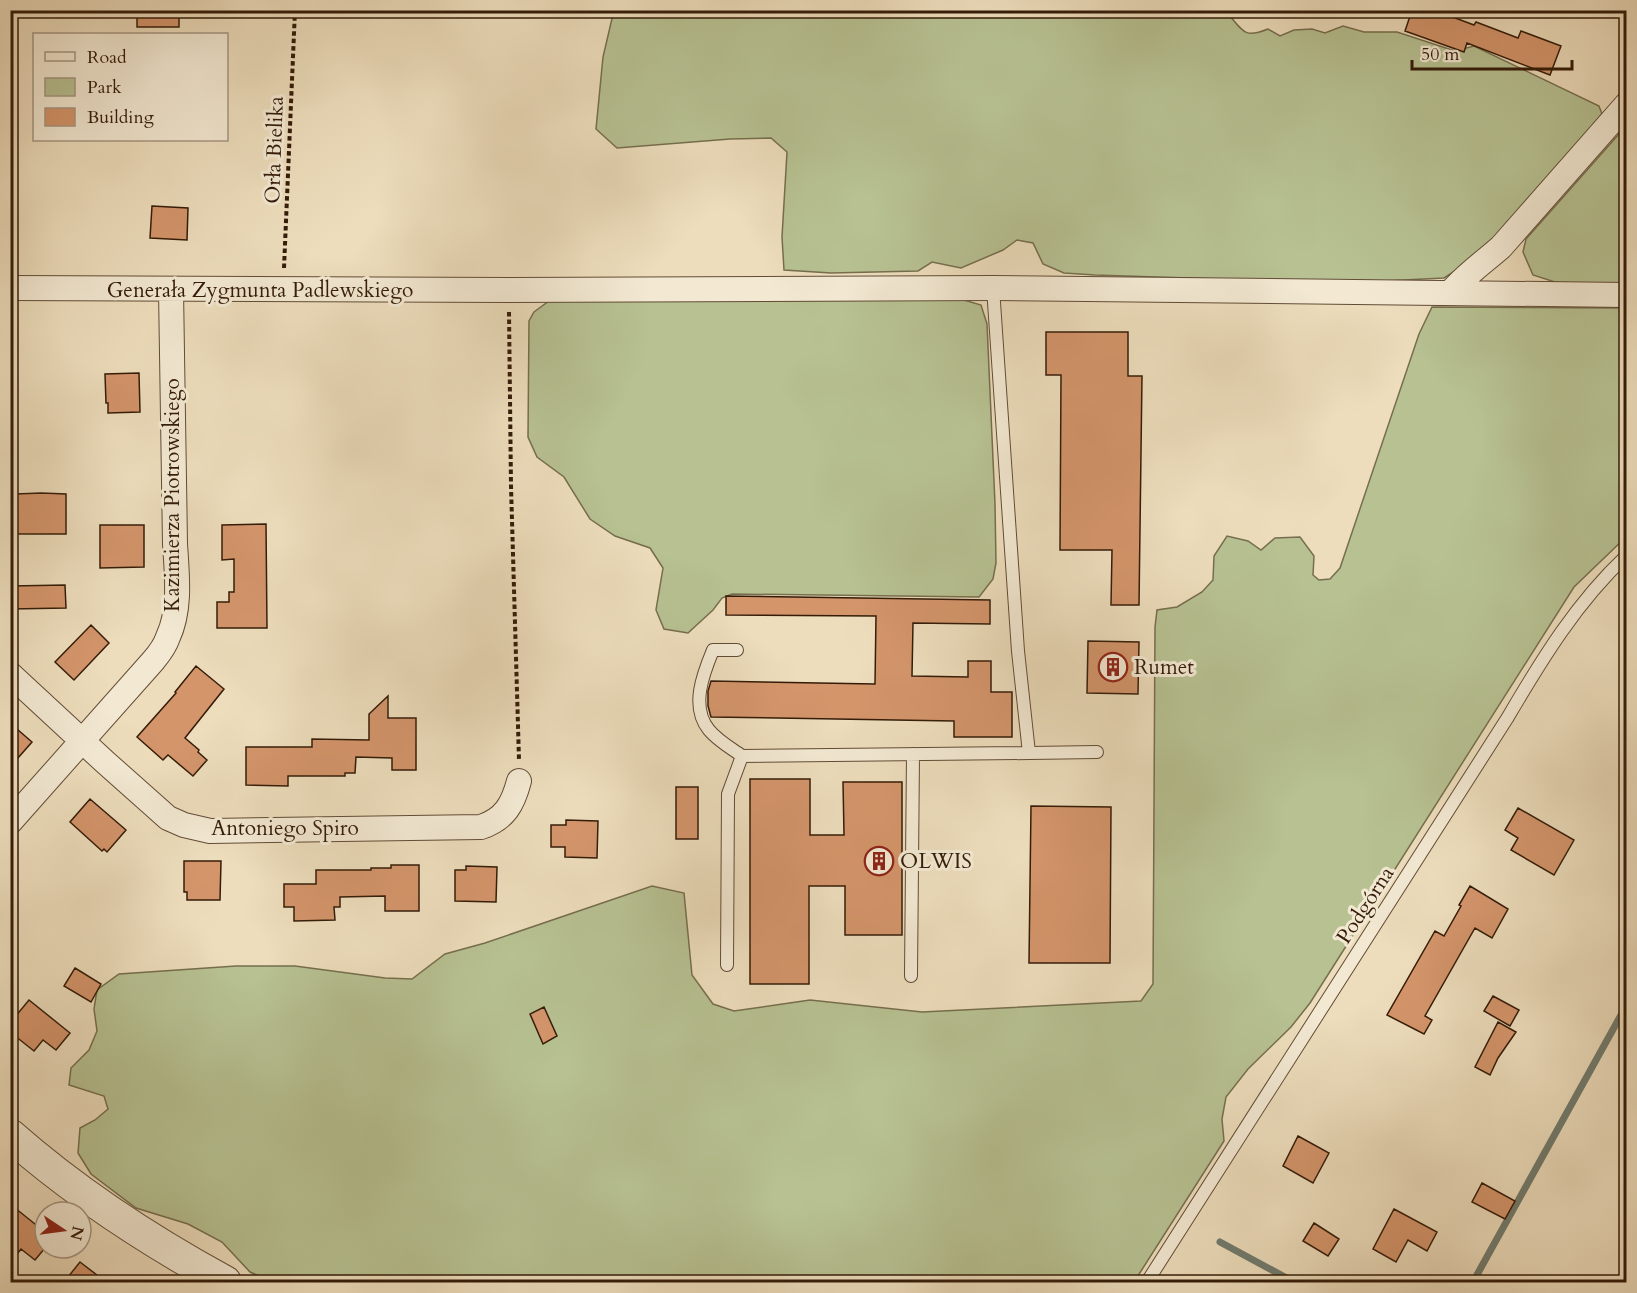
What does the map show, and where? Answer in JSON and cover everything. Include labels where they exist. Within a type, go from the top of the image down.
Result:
[{"type":"street","points":[[1450,293],[1460,281],[1500,247],[1623,109]]},
{"type":"street","name":"Generała Zygmunta Padlewskiego","points":[[10,288],[509,290],[993,288],[1626,295]]},
{"type":"street","name":"Kazimierza Piotrowskiego","points":[[10,822],[153,661],[169,637],[174,621],[177,573],[171,290]]},
{"type":"street","name":"Antoniego Spiro","points":[[10,674],[168,818],[184,825],[210,831],[481,827],[493,823],[506,812],[514,799],[519,781]]},
{"type":"street","points":[[10,1135],[108,1213],[225,1282]]},
{"type":"lane","points":[[993,288],[1018,651],[1029,753]]},
{"type":"lane","name":"Podgórna","points":[[1147,1282],[1508,717],[1539,663],[1579,607],[1626,556]]},
{"type":"lane","points":[[737,650],[713,650],[702,676],[699,698],[701,715],[708,730],[742,756],[1097,752]]},
{"type":"lane","points":[[911,976],[913,754]]},
{"type":"lane","points":[[727,965],[728,794],[742,756]]},
{"type":"path","name":"Orła Bielika","points":[[283,290],[295,10]]},
{"type":"path","points":[[509,290],[511,486],[519,781]]},
{"type":"green space","points":[[614,10],[1173,10],[1230,16],[1246,32],[1255,33],[1268,29],[1280,36],[1294,30],[1312,29],[1325,33],[1343,26],[1364,32],[1397,32],[1455,51],[1474,46],[1599,106],[1602,114],[1496,240],[1474,259],[1444,278],[1342,283],[1064,273],[1043,264],[1033,243],[1017,240],[1003,250],[961,268],[932,262],[918,271],[831,273],[784,270],[782,237],[787,152],[771,138],[617,148],[596,129],[603,57]]},
{"type":"green space","points":[[1626,126],[1626,285],[1561,284],[1533,275],[1523,252],[1526,239]]},
{"type":"green space","points":[[964,300],[981,305],[987,324],[996,563],[993,579],[979,597],[732,594],[722,598],[713,610],[688,633],[664,629],[656,610],[663,568],[650,548],[615,536],[590,519],[564,477],[537,457],[528,437],[529,321],[534,312],[549,301]]},
{"type":"green space","points":[[1432,307],[1626,308],[1626,537],[1574,587],[1310,1003],[1291,1027],[1248,1069],[1226,1097],[1222,1119],[1224,1141],[1134,1282],[273,1282],[250,1272],[222,1242],[188,1224],[136,1208],[91,1174],[78,1153],[80,1128],[95,1120],[108,1109],[104,1096],[69,1085],[71,1068],[89,1050],[97,1031],[94,1009],[97,990],[119,974],[236,966],[295,966],[385,978],[412,979],[445,954],[485,943],[652,886],[684,893],[692,975],[713,1004],[734,1011],[810,1000],[922,1012],[1141,1001],[1153,984],[1155,627],[1157,610],[1177,607],[1202,592],[1213,580],[1214,556],[1227,536],[1248,541],[1261,550],[1275,538],[1300,537],[1314,556],[1313,575],[1319,580],[1330,579],[1340,568],[1419,334]]},
{"type":"building","points":[[137,10],[179,10],[179,27],[137,27]]},
{"type":"building","points":[[1412,10],[1434,10],[1474,25],[1476,22],[1518,38],[1521,31],[1561,46],[1550,75],[1467,43],[1464,52],[1405,31]]},
{"type":"building","points":[[152,206],[188,208],[187,240],[150,238]]},
{"type":"building","points":[[1046,332],[1128,332],[1128,376],[1142,376],[1139,605],[1111,605],[1112,550],[1060,550],[1061,375],[1046,375]]},
{"type":"building","points":[[139,373],[140,412],[108,413],[105,374]]},
{"type":"building","points":[[16,494],[66,494],[66,534],[13,534],[13,499],[16,499]]},
{"type":"building","points":[[266,524],[267,628],[217,628],[217,602],[229,602],[229,592],[234,592],[234,559],[222,560],[222,525]]},
{"type":"building","points":[[100,525],[144,525],[144,567],[100,568]]},
{"type":"building","points":[[65,585],[66,608],[11,609],[11,586]]},
{"type":"building","points":[[726,596],[990,600],[990,624],[913,623],[912,676],[968,677],[968,661],[991,661],[991,692],[1012,692],[1012,737],[954,737],[954,721],[711,717],[708,691],[711,681],[875,684],[876,616],[726,615]]},
{"type":"building","points":[[91,625],[109,643],[74,680],[55,662]]},
{"type":"building","name":"Rumet","points":[[1088,641],[1139,642],[1138,694],[1087,693]]},
{"type":"building","points":[[196,666],[224,689],[185,738],[207,760],[193,776],[168,755],[163,760],[137,737],[176,693]]},
{"type":"building","points":[[388,696],[388,718],[416,718],[416,770],[392,770],[392,758],[356,757],[355,773],[345,773],[345,776],[288,776],[288,786],[246,785],[246,747],[312,747],[312,739],[369,740],[369,714]]},
{"type":"building","points":[[10,723],[32,742],[10,767]]},
{"type":"building","points":[[750,779],[810,779],[810,835],[844,835],[843,782],[902,782],[902,935],[845,935],[845,886],[809,886],[809,984],[750,984]]},
{"type":"building","points":[[676,787],[698,787],[698,839],[676,839]]},
{"type":"building","points":[[90,799],[126,830],[107,852],[104,849],[102,851],[70,822]]},
{"type":"building","points":[[1031,806],[1111,807],[1110,963],[1029,963]]},
{"type":"building","points":[[1518,808],[1574,840],[1554,875],[1511,850],[1518,838],[1505,830]]},
{"type":"building","points":[[566,820],[598,821],[597,858],[565,857],[565,847],[551,847],[551,825],[566,825]]},
{"type":"building","points":[[184,861],[221,861],[220,900],[187,900],[187,892],[184,892]]},
{"type":"building","points":[[391,865],[419,865],[419,911],[385,911],[385,896],[340,897],[340,907],[334,907],[335,920],[294,921],[294,907],[284,907],[284,884],[316,884],[316,870],[371,870],[371,868],[391,868]]},
{"type":"building","points":[[466,866],[497,867],[496,902],[455,901],[455,870],[466,870]]},
{"type":"building","points":[[1470,886],[1508,909],[1492,938],[1475,928],[1425,1016],[1432,1020],[1424,1034],[1387,1015],[1435,931],[1444,936]]},
{"type":"building","points":[[75,968],[101,984],[91,1002],[64,986]]},
{"type":"building","points":[[1493,996],[1519,1010],[1510,1026],[1484,1011]]},
{"type":"building","points":[[29,1000],[70,1033],[56,1050],[43,1040],[34,1051],[10,1032],[10,1023]]},
{"type":"building","points":[[544,1007],[557,1036],[543,1044],[530,1014]]},
{"type":"building","points":[[1498,1022],[1516,1032],[1498,1058],[1490,1075],[1475,1067]]},
{"type":"building","points":[[1298,1136],[1329,1153],[1313,1183],[1283,1166]]},
{"type":"building","points":[[1482,1183],[1515,1201],[1505,1219],[1472,1202]]},
{"type":"building","points":[[10,1204],[33,1222],[33,1258],[21,1249],[10,1263]]},
{"type":"building","points":[[1394,1209],[1437,1232],[1427,1251],[1408,1240],[1396,1262],[1373,1249]]},
{"type":"building","points":[[1314,1223],[1339,1239],[1328,1256],[1303,1241]]},
{"type":"building","points":[[80,1262],[106,1282],[64,1282]]},
{"type":"waterway","points":[[1473,1282],[1626,1006]]},
{"type":"waterway","points":[[1220,1242],[1294,1282]]},
{"type":"place","name":"Rumet","points":[[1113,667]]},
{"type":"place","name":"OLWIS","points":[[879,861]]}]
